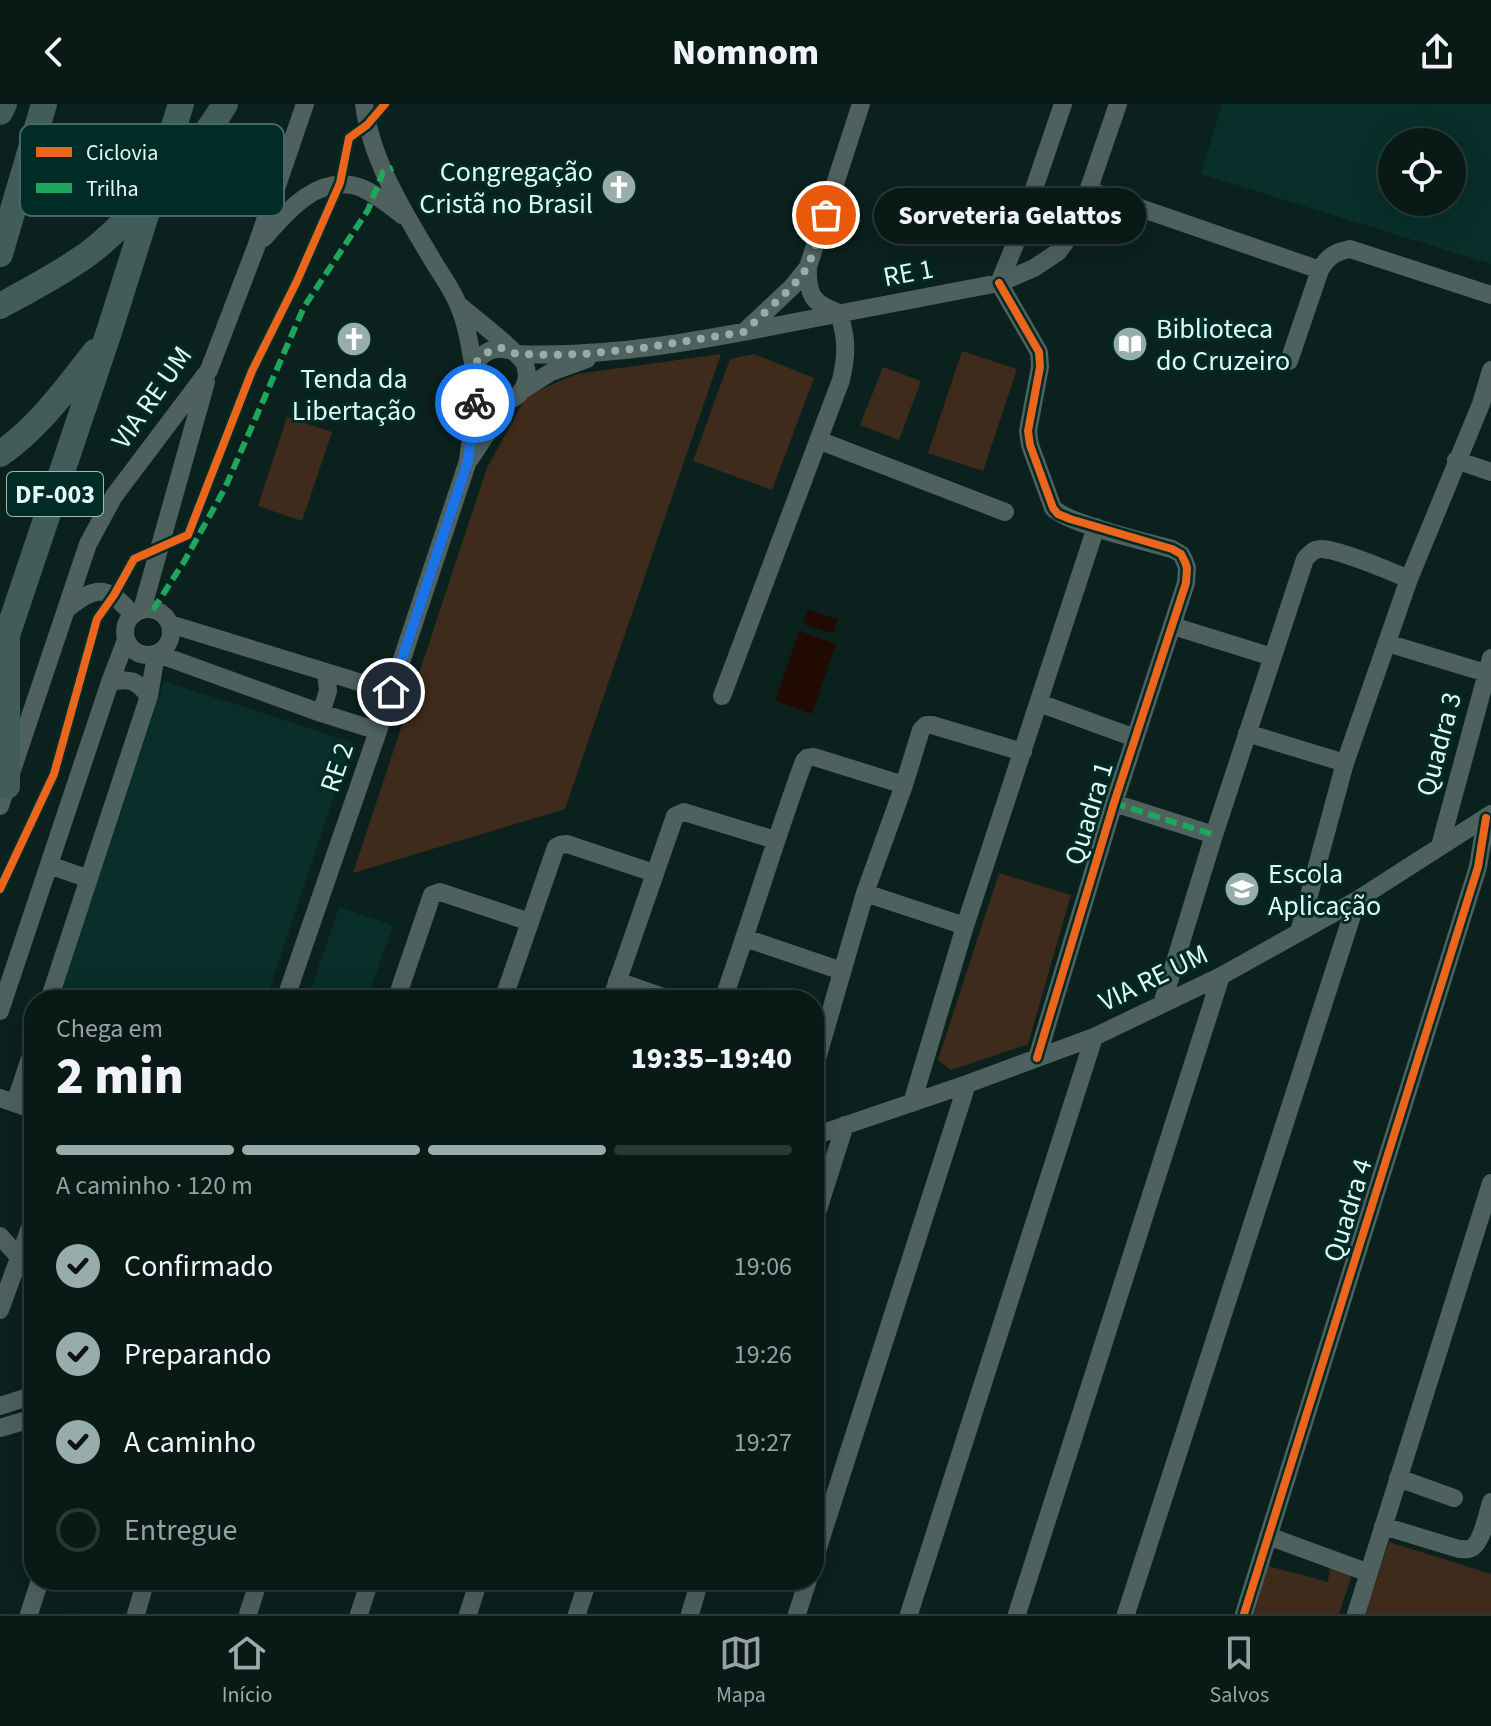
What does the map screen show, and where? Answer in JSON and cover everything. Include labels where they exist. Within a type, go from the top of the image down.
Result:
[{"type":"highway","points":[[0,112],[4,104]]},
{"type":"highway","points":[[38,124],[44,104]]},
{"type":"highway","name":"DF-003","points":[[175,124],[181,104]]},
{"type":"highway","points":[[212,124],[225,104]]},
{"type":"highway","points":[[0,254],[20,186]]},
{"type":"highway","points":[[0,306],[86,256],[130,216]]},
{"type":"highway","name":"DF-003","points":[[3,646],[146,216]]},
{"type":"highway","points":[[0,454],[55,405],[109,332]]},
{"type":"highway","points":[[3,646],[3,796]]},
{"type":"street","name":"VIA RE UM","points":[[284,165],[305,104]]},
{"type":"street","points":[[364,104],[367,125],[383,172],[459,305],[474,369]]},
{"type":"street","points":[[722,696],[841,380],[846,359],[846,335],[839,313],[811,296],[807,285],[808,267],[861,104]]},
{"type":"street","points":[[912,1103],[965,926],[1096,527],[1058,514],[1049,499],[1028,431],[1041,359],[999,283],[1063,104]]},
{"type":"street","name":"RE 1","points":[[514,353],[552,355],[611,351],[744,332],[999,283],[1034,268],[1058,252],[1075,229],[1118,104]]},
{"type":"street","points":[[284,215],[311,194],[340,183],[373,194],[408,219]]},
{"type":"street","points":[[1088,190],[1320,270]]},
{"type":"street","name":"VIA RE UM","points":[[3,796],[88,544],[114,496],[209,370],[267,216]]},
{"type":"street","points":[[256,247],[283,216]]},
{"type":"street","points":[[1289,361],[1320,270],[1337,252],[1350,249],[1491,295]]},
{"type":"street","points":[[744,332],[792,287],[808,267]]},
{"type":"street","points":[[459,305],[514,353],[524,362],[526,382],[515,396],[499,402],[489,400],[477,390],[473,377],[478,359],[486,352],[502,348],[514,353]]},
{"type":"street","name":"RE 1","points":[[515,396],[551,372],[611,351]]},
{"type":"street","points":[[137,613],[209,370]]},
{"type":"street","points":[[1299,932],[1345,763],[1409,579],[1481,404],[1491,370]]},
{"type":"street","name":"RE 2","points":[[288,990],[468,461],[477,390]]},
{"type":"street","name":"RE 2","points":[[468,461],[515,396]]},
{"type":"street","points":[[818,440],[1005,512]]},
{"type":"street","points":[[1456,460],[1491,472]]},
{"type":"street","name":"Quadra 1","points":[[1037,1058],[1114,803],[1186,583],[1187,568],[1181,554],[1096,527]]},
{"type":"street","points":[[1162,1004],[1305,559],[1318,549],[1332,551],[1409,579]]},
{"type":"street","points":[[67,609],[84,595],[106,592],[137,613]]},
{"type":"street","points":[[153,610],[164,615],[170,624],[171,636],[166,648],[157,654],[147,656],[138,653],[126,640],[127,622],[137,613],[153,610]]},
{"type":"street","points":[[170,624],[391,692]]},
{"type":"street","points":[[1173,626],[1272,657]]},
{"type":"street","points":[[0,1011],[126,640]]},
{"type":"street","points":[[1387,643],[1488,665]]},
{"type":"street","points":[[52,990],[149,696],[157,654]]},
{"type":"street","points":[[157,654],[378,731]]},
{"type":"street","name":"Quadra 3","points":[[1440,846],[1488,665]]},
{"type":"street","points":[[321,713],[328,691],[326,672]]},
{"type":"street","points":[[110,682],[132,680],[149,696]]},
{"type":"street","points":[[1039,703],[1135,738]]},
{"type":"street","points":[[824,1034],[865,893],[921,730],[926,725],[1023,752]]},
{"type":"street","points":[[1247,733],[1345,763]]},
{"type":"street","points":[[727,990],[804,761],[814,757],[904,785]]},
{"type":"street","points":[[1114,803],[1214,835]]},
{"type":"street","points":[[614,990],[675,816],[681,812],[775,840]]},
{"type":"street","name":"VIA RE UM","points":[[824,1132],[1094,1037],[1221,976],[1357,900],[1488,816]]},
{"type":"street","name":"Quadra 4","points":[[1244,1614],[1478,867],[1488,816]]},
{"type":"street","points":[[506,990],[556,847],[567,844],[654,873]]},
{"type":"street","points":[[49,865],[89,879]]},
{"type":"street","points":[[399,990],[434,893],[440,892],[530,922]]},
{"type":"street","points":[[865,893],[965,926]]},
{"type":"street","points":[[1129,1613],[1357,900]]},
{"type":"street","points":[[745,938],[842,971]]},
{"type":"street","points":[[1017,1614],[1221,976]]},
{"type":"street","points":[[617,981],[643,990]]},
{"type":"street","points":[[909,1614],[1094,1037]]},
{"type":"street","points":[[8,1100],[24,1067]]},
{"type":"street","points":[[824,1529],[967,1084]]},
{"type":"street","points":[[824,1191],[845,1125]]},
{"type":"street","points":[[1356,1614],[1491,1183]]},
{"type":"street","points":[[0,1236],[19,1257]]},
{"type":"street","points":[[0,1310],[24,1244]]},
{"type":"street","points":[[0,1406],[24,1398]]},
{"type":"street","points":[[0,1428],[24,1421]]},
{"type":"street","points":[[1398,1478],[1454,1498]]},
{"type":"street","points":[[1383,1526],[1459,1549],[1470,1549],[1480,1538],[1491,1502]]},
{"type":"street","points":[[1268,1536],[1369,1573]]},
{"type":"street","points":[[29,1614],[37,1590]]},
{"type":"street","points":[[136,1614],[143,1590]]},
{"type":"street","points":[[248,1614],[256,1590]]},
{"type":"street","points":[[359,1614],[367,1590]]},
{"type":"street","points":[[468,1614],[476,1590]]},
{"type":"street","points":[[577,1614],[585,1590]]},
{"type":"street","points":[[690,1614],[697,1590]]},
{"type":"street","points":[[797,1614],[805,1590]]},
{"type":"shaded area","points":[[1222,104],[1491,104],[1491,264],[1201,174]]},
{"type":"shaded area","points":[[962,351],[1017,369],[983,471],[928,453]]},
{"type":"shaded area","points":[[721,354],[565,809],[353,873],[487,468],[527,395],[577,374]]},
{"type":"shaded area","points":[[754,354],[814,378],[772,490],[693,461],[730,359]]},
{"type":"shaded area","points":[[883,367],[921,381],[899,440],[860,425]]},
{"type":"shaded area","points":[[287,417],[332,432],[302,521],[258,506]]},
{"type":"shaded area","points":[[808,609],[838,620],[833,634],[803,624]]},
{"type":"shaded area","points":[[799,631],[836,644],[812,714],[775,701]]},
{"type":"shaded area","points":[[164,681],[352,742],[269,990],[62,990]]},
{"type":"shaded area","points":[[999,873],[1071,895],[1028,1044],[951,1070],[938,1060]]},
{"type":"shaded area","points":[[339,907],[393,925],[370,990],[310,990]]},
{"type":"shaded area","points":[[1389,1542],[1491,1574],[1491,1614],[1365,1614]]},
{"type":"shaded area","points":[[1268,1566],[1328,1582],[1330,1567],[1352,1574],[1339,1614],[1254,1614]]},
{"type":"marked path","points":[[153,610],[225,488],[304,307],[368,210],[383,172],[393,168]]},
{"type":"marked path","points":[[1114,803],[1214,835]]},
{"type":"cycle path","points":[[0,889],[54,774],[97,619],[134,559],[188,535],[252,371],[297,281],[340,183],[349,138],[367,125],[385,104]]},
{"type":"cycle path","points":[[999,283],[1039,352],[1040,367],[1028,431],[1030,445],[1053,508],[1070,519],[1172,549],[1181,554],[1187,568],[1186,583],[1114,803],[1037,1058]]},
{"type":"cycle path","points":[[1244,1614],[1478,867],[1486,818]]},
{"type":"way so far","points":[[475,403],[474,369],[478,359],[491,350],[502,348],[517,354],[583,354],[744,332],[792,287],[808,267],[826,215]]},
{"type":"place","name":"Congregação Cristã no Brasil","points":[[619,187]]},
{"type":"place","name":"Sorveteria Gelattos","points":[[826,215]]},
{"type":"place","name":"Tenda da Libertação","points":[[354,339]]},
{"type":"place","name":"Biblioteca do Cruzeiro","points":[[1130,344]]},
{"type":"place","name":"Escola Aplicação","points":[[1242,889]]},
{"type":"route","points":[[391,692],[468,461],[475,403]]}]
